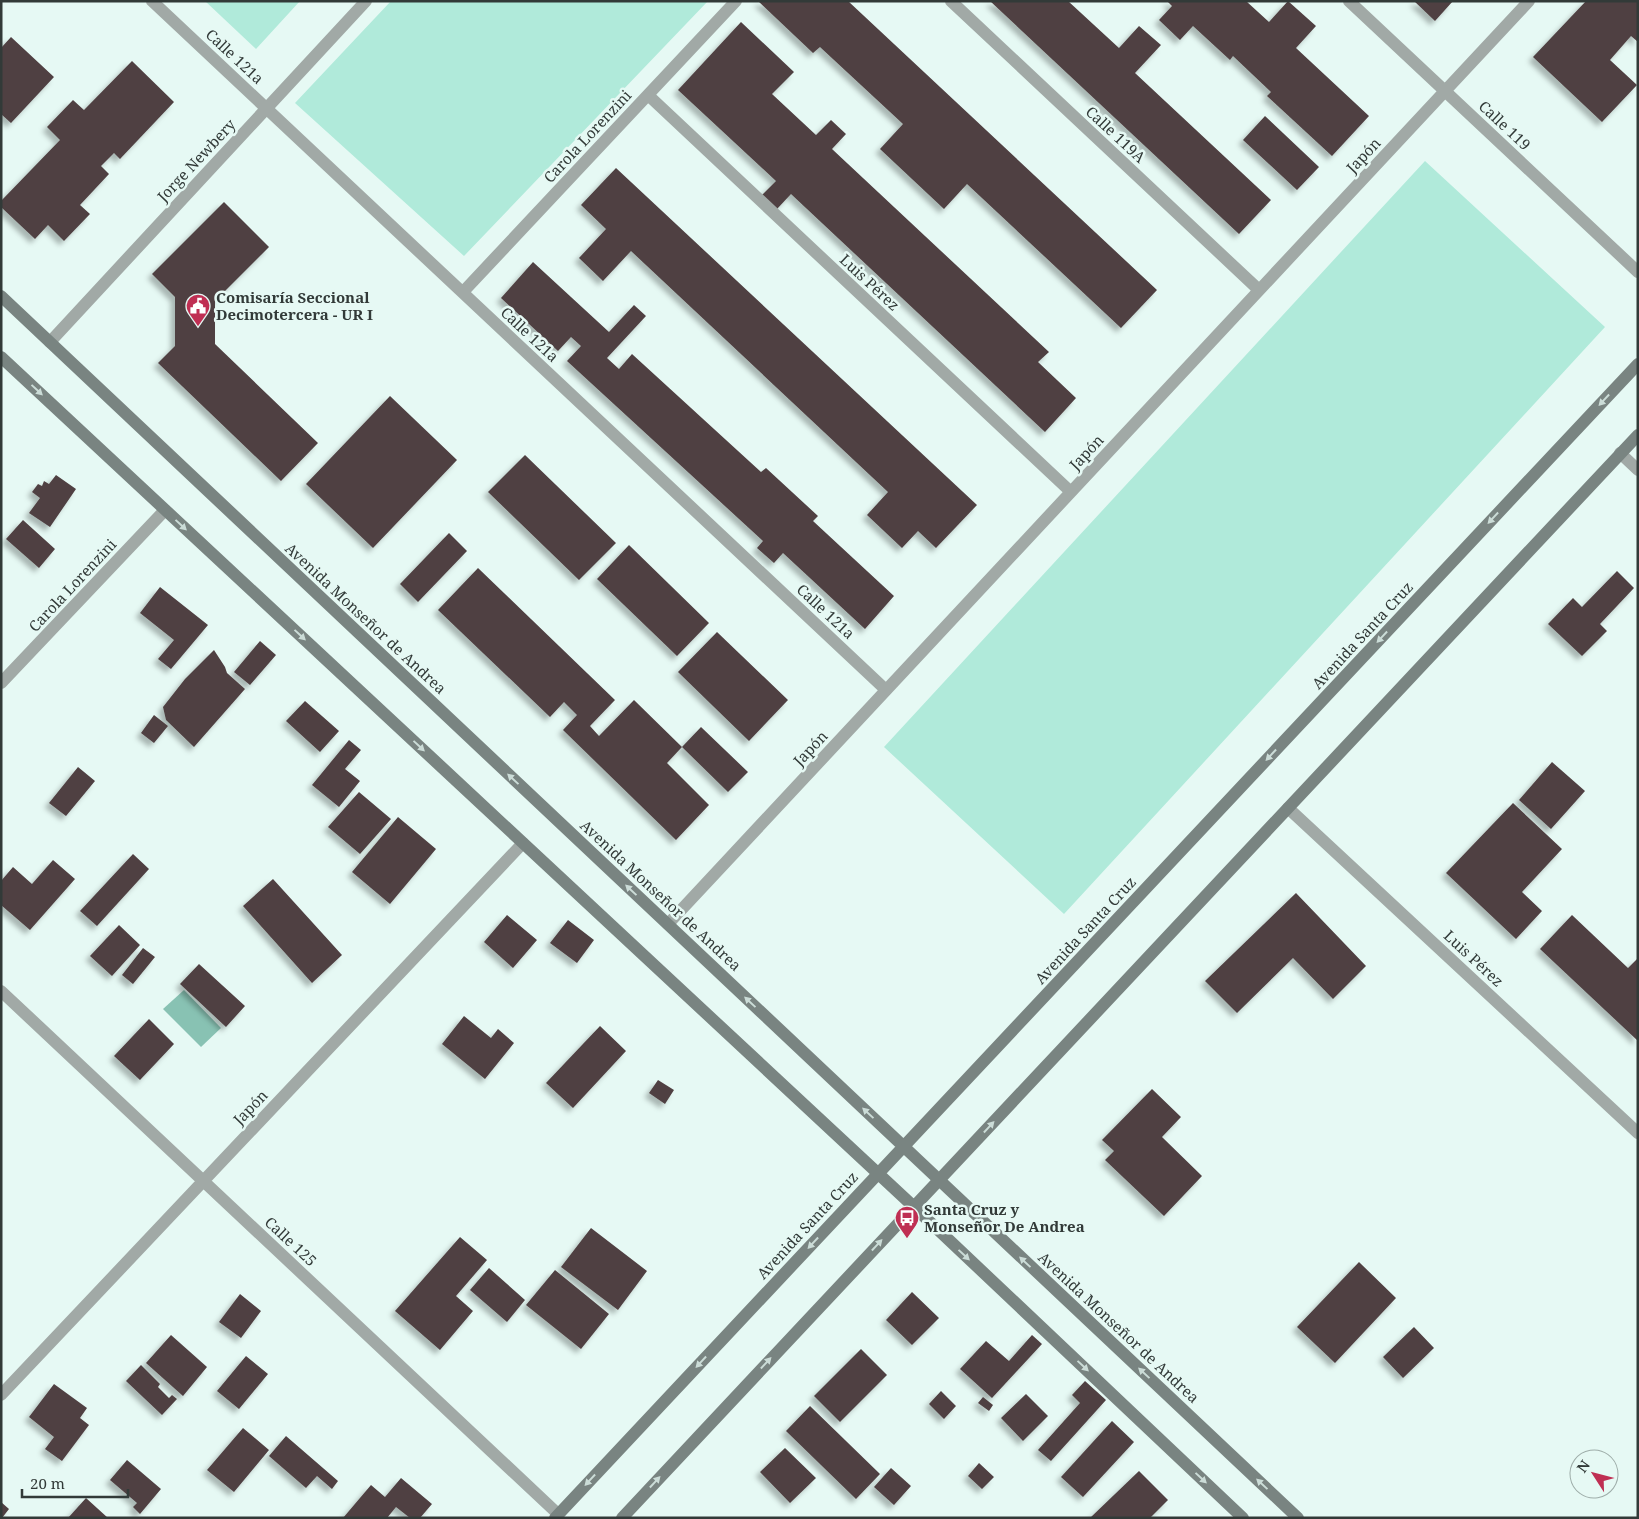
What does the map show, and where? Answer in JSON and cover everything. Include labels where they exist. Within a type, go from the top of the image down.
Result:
[{"type":"main road","name":"Avenida Monseñor de Andrea","points":[[1,296],[1298,1518]]},
{"type":"main road","points":[[1,357],[913,1206],[1243,1518]]},
{"type":"main road","name":"Avenida Santa Cruz","points":[[556,1516],[1638,364]]},
{"type":"main road","points":[[622,1518],[1638,435]]},
{"type":"street","name":"Calle 121a","points":[[152,1],[886,690]]},
{"type":"street","name":"Jorge Newbery","points":[[50,342],[366,1]]},
{"type":"street","name":"Carola Lorenzini","points":[[463,292],[736,1]]},
{"type":"street","name":"Calle 119A","points":[[952,1],[1259,290]]},
{"type":"street","name":"Calle 119","points":[[1349,1],[1638,272]]},
{"type":"street","name":"Japón","points":[[668,924],[1529,1]]},
{"type":"street","name":"Luis Pérez","points":[[648,95],[1071,492]]},
{"type":"street","points":[[1620,454],[1638,470]]},
{"type":"street","name":"Carola Lorenzini","points":[[1,684],[165,510]]},
{"type":"street","name":"Luis Pérez","points":[[1288,808],[1638,1133]]},
{"type":"street","name":"Japón","points":[[1,1395],[523,843]]},
{"type":"street","name":"Calle 125","points":[[1,991],[203,1180],[556,1516]]},
{"type":"shaded area","points":[[205,1],[300,1],[256,49]]},
{"type":"shaded area","points":[[391,1],[708,1],[464,256],[295,103]]},
{"type":"shaded area","points":[[1425,161],[1605,327],[1064,914],[884,747]]},
{"type":"shaded area","points":[[184,990],[221,1028],[201,1047],[163,1009]]},
{"type":"building","points":[[758,1],[848,1],[1157,290],[1121,328],[967,184],[944,209],[880,149],[903,124],[820,47],[813,53]]},
{"type":"building","points":[[990,1],[1068,1],[1119,48],[1139,26],[1161,45],[1135,73],[1271,200],[1239,234]]},
{"type":"building","points":[[1167,1],[1246,1],[1269,22],[1288,1],[1316,26],[1296,48],[1369,116],[1332,156],[1267,96],[1271,92],[1233,56],[1230,60],[1193,26],[1180,40],[1159,20],[1172,6]]},
{"type":"building","points":[[1414,1],[1453,1],[1435,21]]},
{"type":"building","points":[[1586,1],[1638,1],[1638,42],[1631,36],[1610,60],[1637,85],[1602,122],[1533,57]]},
{"type":"building","points":[[741,22],[794,72],[772,94],[816,135],[831,120],[846,134],[832,149],[1049,352],[1038,362],[1076,398],[1045,432],[791,194],[777,209],[762,195],[776,181],[678,90]]},
{"type":"building","points":[[11,37],[54,77],[11,123],[1,114],[1,48]]},
{"type":"building","points":[[132,61],[174,102],[120,159],[114,153],[101,166],[109,174],[80,205],[90,214],[64,241],[48,225],[35,239],[1,207],[1,201],[60,140],[47,127],[73,100],[84,110]]},
{"type":"building","points":[[1265,116],[1319,167],[1297,190],[1243,140]]},
{"type":"building","points":[[616,168],[977,505],[936,548],[918,531],[902,548],[867,515],[888,492],[631,251],[603,281],[579,258],[606,229],[581,205]]},
{"type":"building","points":[[224,202],[269,247],[215,301],[215,344],[318,443],[281,481],[158,363],[175,346],[175,297],[152,274]]},
{"type":"building","points":[[533,262],[609,332],[634,305],[646,316],[607,358],[619,369],[632,354],[761,472],[766,468],[818,516],[813,521],[894,596],[865,629],[783,553],[774,563],[757,548],[763,541],[567,361],[581,346],[571,337],[558,351],[501,298]]},
{"type":"building","points":[[390,396],[457,460],[373,548],[306,484]]},
{"type":"building","points":[[525,455],[616,543],[579,580],[488,492]]},
{"type":"building","points":[[56,475],[76,489],[50,527],[29,513],[40,498],[32,492],[38,484],[42,486],[44,481],[49,484]]},
{"type":"building","points":[[23,520],[55,549],[39,568],[6,539]]},
{"type":"building","points":[[449,533],[467,551],[418,602],[400,584]]},
{"type":"building","points":[[629,545],[709,623],[677,656],[597,579]]},
{"type":"building","points":[[478,568],[615,700],[590,726],[599,736],[634,700],[682,747],[667,763],[709,805],[676,840],[563,730],[577,715],[564,702],[550,717],[438,610]]},
{"type":"building","points":[[1617,571],[1634,588],[1600,624],[1607,631],[1582,656],[1548,624],[1573,598],[1582,607]]},
{"type":"building","points":[[160,587],[208,625],[171,669],[158,659],[174,640],[140,613]]},
{"type":"building","points":[[717,632],[788,700],[749,741],[678,672]]},
{"type":"building","points":[[260,641],[276,655],[250,685],[234,672]]},
{"type":"building","points":[[214,650],[227,673],[245,689],[194,747],[166,720],[163,707],[185,679]]},
{"type":"building","points":[[305,701],[339,731],[320,752],[286,721]]},
{"type":"building","points":[[154,715],[168,726],[154,743],[141,733]]},
{"type":"building","points":[[701,727],[748,772],[728,792],[682,747]]},
{"type":"building","points":[[349,740],[361,750],[345,769],[360,781],[339,807],[312,785]]},
{"type":"building","points":[[1552,762],[1585,791],[1551,829],[1519,800]]},
{"type":"building","points":[[78,767],[95,781],[66,816],[49,803]]},
{"type":"building","points":[[359,792],[391,819],[360,854],[328,827]]},
{"type":"building","points":[[1513,803],[1562,849],[1522,892],[1542,911],[1516,939],[1446,873]]},
{"type":"building","points":[[398,817],[436,849],[390,904],[352,872]]},
{"type":"building","points":[[133,854],[149,869],[97,926],[80,911]]},
{"type":"building","points":[[53,860],[75,879],[30,930],[1,905],[1,881],[13,867],[32,884]]},
{"type":"building","points":[[273,879],[342,955],[312,983],[243,906]]},
{"type":"building","points":[[1296,893],[1366,966],[1333,999],[1293,958],[1237,1013],[1205,981]]},
{"type":"building","points":[[507,915],[537,940],[513,968],[484,942]]},
{"type":"building","points":[[1572,915],[1628,968],[1638,958],[1638,1041],[1540,949]]},
{"type":"building","points":[[568,920],[594,940],[577,963],[550,943]]},
{"type":"building","points":[[119,925],[140,945],[112,976],[90,956]]},
{"type":"building","points":[[143,948],[155,957],[133,984],[122,975]]},
{"type":"building","points":[[199,964],[245,1006],[226,1027],[180,984]]},
{"type":"building","points":[[464,1016],[491,1038],[498,1029],[514,1043],[485,1079],[442,1044]]},
{"type":"building","points":[[149,1019],[174,1044],[140,1080],[114,1056]]},
{"type":"building","points":[[600,1026],[626,1051],[573,1108],[546,1083]]},
{"type":"building","points":[[658,1080],[674,1090],[665,1104],[649,1093]]},
{"type":"building","points":[[1152,1089],[1181,1117],[1162,1137],[1202,1176],[1164,1216],[1105,1160],[1114,1151],[1102,1140]]},
{"type":"building","points":[[591,1228],[647,1271],[618,1310],[561,1267]]},
{"type":"building","points":[[460,1237],[487,1260],[456,1296],[473,1311],[440,1350],[395,1311]]},
{"type":"building","points":[[1359,1262],[1396,1298],[1335,1363],[1297,1327]]},
{"type":"building","points":[[489,1268],[525,1300],[507,1322],[470,1290]]},
{"type":"building","points":[[555,1270],[609,1314],[581,1349],[526,1305]]},
{"type":"building","points":[[912,1292],[939,1318],[912,1345],[886,1320]]},
{"type":"building","points":[[240,1294],[261,1311],[241,1338],[219,1322]]},
{"type":"building","points":[[1414,1327],[1434,1348],[1403,1378],[1383,1357]]},
{"type":"building","points":[[171,1335],[207,1367],[183,1396],[146,1363]]},
{"type":"building","points":[[1032,1335],[1042,1344],[992,1398],[960,1369],[986,1341],[1009,1361]]},
{"type":"building","points":[[861,1349],[887,1375],[840,1422],[814,1396]]},
{"type":"building","points":[[246,1356],[268,1374],[239,1409],[217,1391]]},
{"type":"building","points":[[141,1365],[160,1384],[158,1387],[169,1398],[172,1395],[177,1399],[162,1415],[126,1381]]},
{"type":"building","points":[[1085,1381],[1106,1400],[1051,1461],[1038,1450],[1080,1403],[1072,1395]]},
{"type":"building","points":[[54,1384],[87,1408],[80,1418],[89,1425],[62,1461],[45,1449],[54,1437],[29,1417]]},
{"type":"building","points":[[941,1391],[956,1406],[944,1419],[929,1404]]},
{"type":"building","points":[[1026,1394],[1048,1416],[1023,1441],[1001,1418]]},
{"type":"building","points":[[983,1397],[993,1405],[989,1411],[978,1403]]},
{"type":"building","points":[[810,1406],[880,1474],[856,1499],[786,1431]]},
{"type":"building","points":[[1112,1421],[1134,1442],[1083,1497],[1061,1477]]},
{"type":"building","points":[[243,1428],[269,1450],[234,1492],[207,1470]]},
{"type":"building","points":[[286,1436],[338,1481],[332,1489],[317,1476],[306,1488],[269,1456]]},
{"type":"building","points":[[785,1448],[816,1478],[790,1503],[760,1472]]},
{"type":"building","points":[[127,1460],[161,1489],[140,1514],[133,1507],[137,1503],[110,1480]]},
{"type":"building","points":[[979,1463],[994,1477],[982,1489],[968,1476]]},
{"type":"building","points":[[891,1468],[911,1486],[894,1505],[874,1487]]},
{"type":"building","points":[[1139,1471],[1168,1500],[1150,1518],[1090,1518]]},
{"type":"building","points":[[401,1478],[432,1504],[420,1518],[410,1518],[396,1507],[387,1518],[343,1518],[371,1485],[385,1497]]},
{"type":"building","points":[[86,1498],[108,1518],[68,1518]]},
{"type":"building","points":[[1,1502],[9,1509],[2,1518],[1,1518]]},
{"type":"place","name":"Comisaría Seccional Decimotercera - UR I","points":[[198,327]]},
{"type":"place","name":"Santa Cruz y Monseñor De Andrea","points":[[907,1239]]}]
